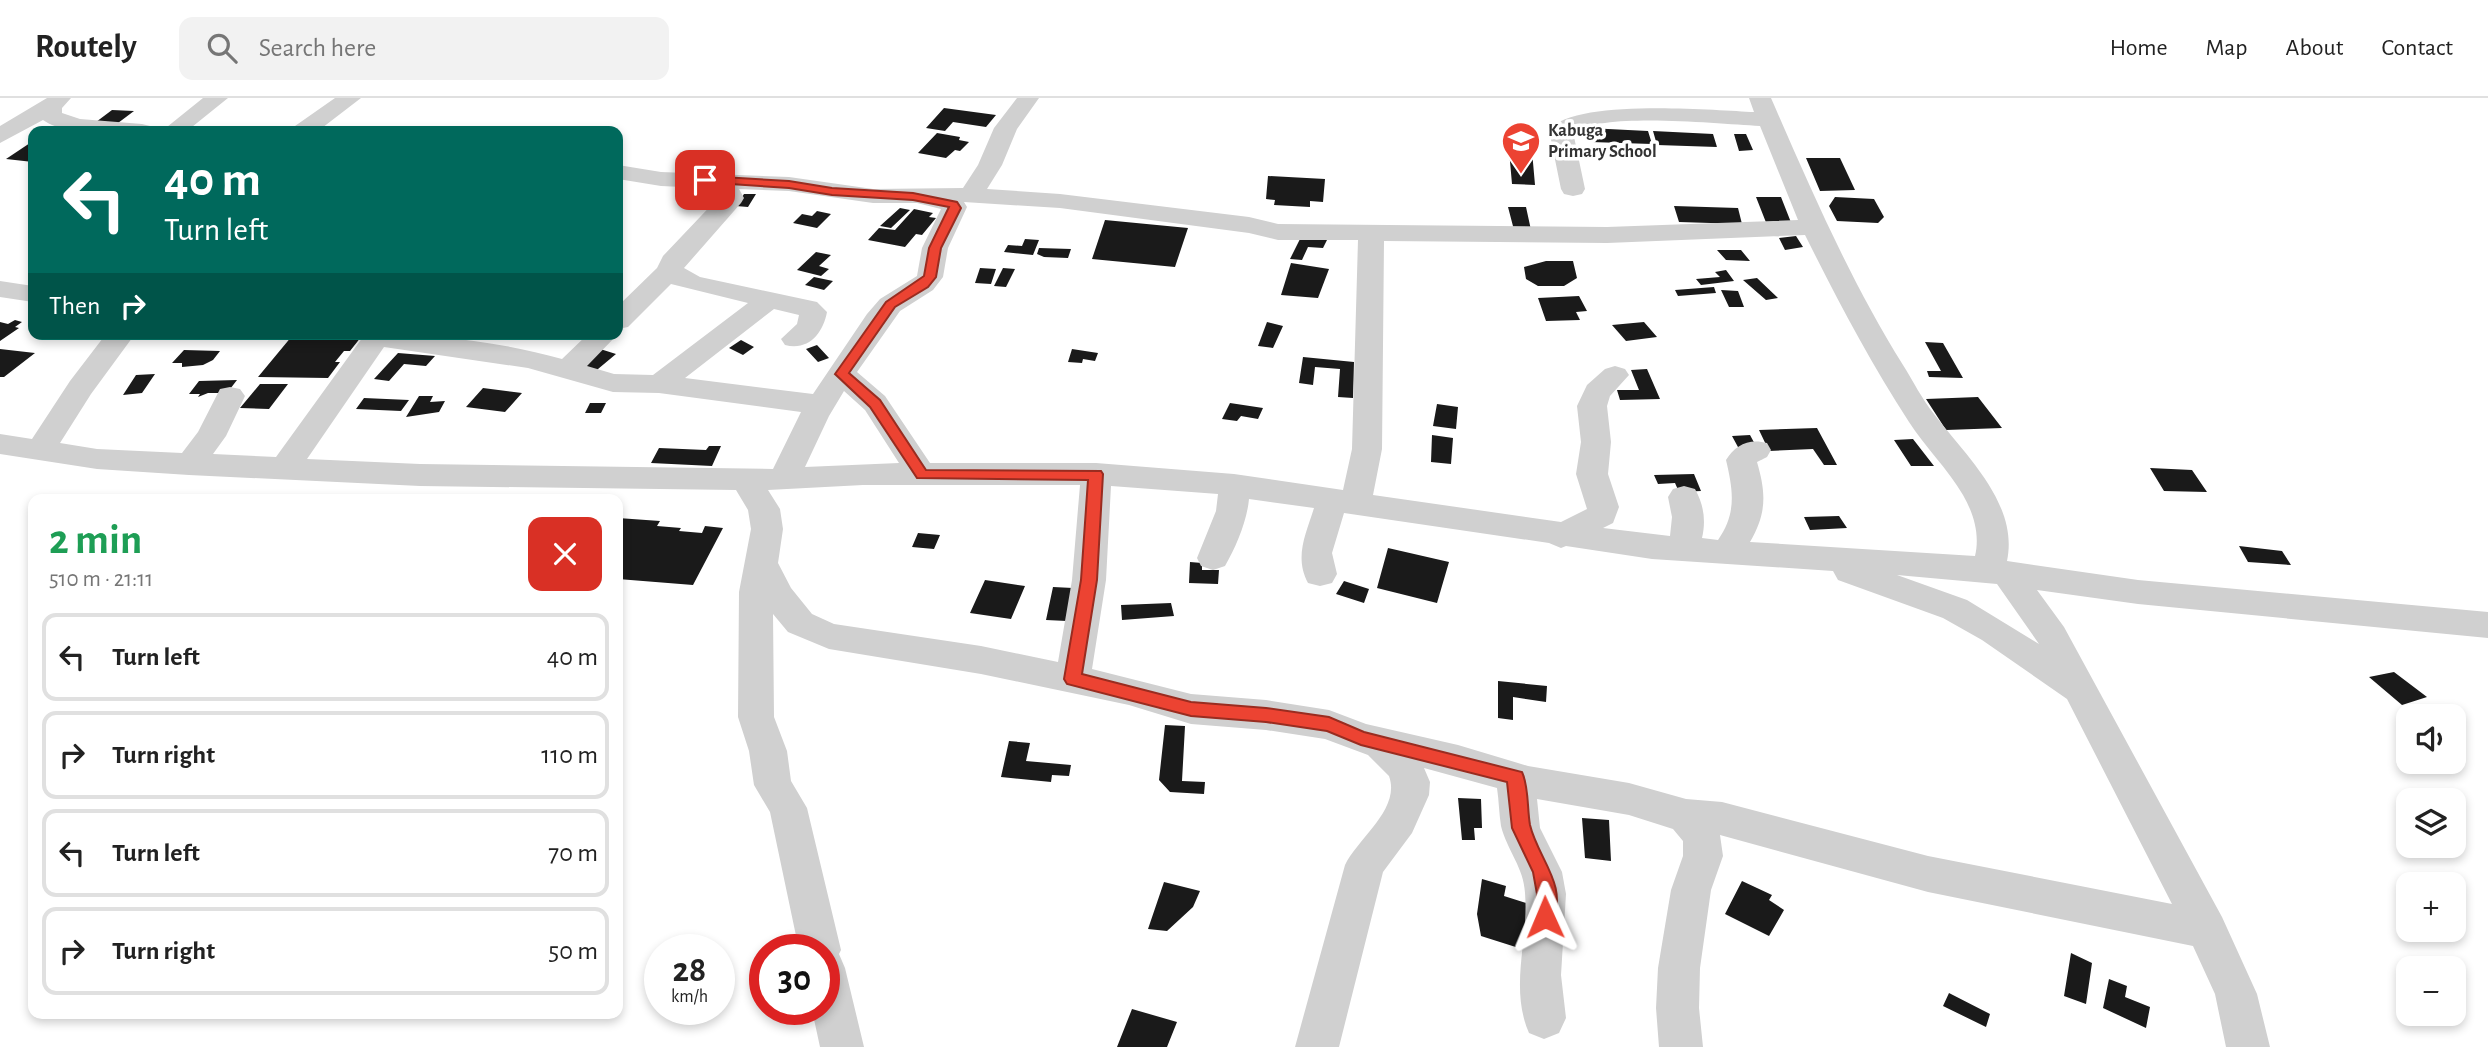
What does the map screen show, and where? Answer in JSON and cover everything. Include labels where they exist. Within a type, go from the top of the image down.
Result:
[{"type":"street","points":[[180,126],[218,98]]},
{"type":"street","points":[[310,126],[349,98]]},
{"type":"street","points":[[971,195],[990,165],[1006,128],[1028,98]]},
{"type":"street","points":[[0,107],[49,106]]},
{"type":"street","points":[[49,106],[51,115],[66,125],[106,126]]},
{"type":"street","points":[[0,136],[49,106]]},
{"type":"street","points":[[1573,189],[1562,130],[1576,120],[1594,115],[1764,108],[1814,227],[1862,322],[1921,418],[1976,490],[1989,517],[1998,572],[2052,636],[2207,930],[2236,994],[2248,1047]]},
{"type":"street","points":[[623,173],[640,177],[789,184],[832,192],[913,197],[971,195],[1086,204],[1122,211],[1248,225],[1278,232],[1606,235],[1814,227]]},
{"type":"street","points":[[623,316],[670,270],[672,262],[732,198],[725,187],[705,180]]},
{"type":"street","points":[[784,478],[821,405],[890,304],[924,284],[930,277],[935,248],[955,206],[913,197]]},
{"type":"street","points":[[1320,574],[1316,553],[1367,449],[1371,232]]},
{"type":"street","points":[[670,270],[679,278],[771,299],[813,312],[810,327],[795,339]]},
{"type":"street","points":[[0,289],[28,293]]},
{"type":"street","points":[[659,384],[771,299]]},
{"type":"street","points":[[40,450],[80,388],[116,340]]},
{"type":"street","points":[[285,468],[375,340]]},
{"type":"street","points":[[407,340],[478,350],[568,369],[613,383],[659,384],[821,405]]},
{"type":"street","points":[[568,369],[598,340]]},
{"type":"street","points":[[842,374],[875,403],[922,475]]},
{"type":"street","points":[[1561,536],[1602,515],[1603,507],[1592,474],[1596,442],[1592,406],[1597,392],[1615,375]]},
{"type":"street","points":[[190,465],[211,436],[230,396]]},
{"type":"street","points":[[0,444],[97,459],[421,475],[745,480],[863,474],[1096,474],[1234,485],[1344,500],[1561,536],[1681,549],[1797,555],[1998,572],[2138,592],[2488,625]]},
{"type":"street","points":[[1727,551],[1741,533],[1748,515],[1751,494],[1741,460],[1745,454],[1756,450]]},
{"type":"street","points":[[1073,679],[1089,580],[1096,474]]},
{"type":"street","points":[[745,480],[764,509],[767,529],[756,592],[756,717],[768,751],[773,785],[788,808],[816,934]]},
{"type":"street","points":[[1213,558],[1232,511],[1234,485]]},
{"type":"street","points":[[1681,549],[1688,533],[1689,516],[1684,497]]},
{"type":"street","points":[[1797,555],[1869,576],[1955,609],[2004,638],[2082,693]]},
{"type":"street","points":[[761,563],[778,596],[800,623],[828,636],[981,660],[1129,691],[1191,709],[1266,715],[1329,724],[1361,738],[1525,781],[1629,799],[1686,816],[1721,819],[1928,874],[2207,930]]},
{"type":"street","points":[[1317,1047],[1365,866],[1375,850],[1395,830],[1411,790],[1407,771],[1379,742]]},
{"type":"street","points":[[1515,777],[1521,828],[1542,872],[1546,894],[1540,975],[1544,1018]]},
{"type":"street","points":[[1681,1047],[1680,949],[1692,882],[1702,860],[1703,845],[1700,834],[1686,816]]},
{"type":"street","points":[[837,1025],[842,1047]]},
{"type":"building","points":[[944,108],[996,115],[986,127],[953,122],[945,131],[926,128]]},
{"type":"building","points":[[112,110],[134,111],[118,123],[96,122]]},
{"type":"building","points":[[1588,128],[1648,131],[1652,144],[1591,142]]},
{"type":"building","points":[[1653,131],[1713,134],[1717,147],[1657,145]]},
{"type":"building","points":[[937,133],[960,137],[959,140],[969,142],[960,151],[955,150],[946,158],[918,153]]},
{"type":"building","points":[[1734,134],[1746,134],[1753,150],[1739,151]]},
{"type":"building","points":[[28,144],[28,161],[6,159]]},
{"type":"building","points":[[1509,150],[1532,151],[1535,185],[1512,184]]},
{"type":"building","points":[[1806,158],[1840,158],[1855,190],[1820,191]]},
{"type":"building","points":[[1268,176],[1325,179],[1323,202],[1310,201],[1310,207],[1274,205],[1275,200],[1266,199]]},
{"type":"building","points":[[744,194],[756,194],[748,207],[736,206]]},
{"type":"building","points":[[1756,197],[1781,197],[1792,225],[1767,225]]},
{"type":"building","points":[[1835,197],[1874,199],[1884,217],[1878,223],[1837,221],[1829,206]]},
{"type":"building","points":[[1674,206],[1738,208],[1742,224],[1679,222]]},
{"type":"building","points":[[1508,207],[1526,207],[1531,230],[1514,230]]},
{"type":"building","points":[[900,208],[910,210],[891,228],[880,226]]},
{"type":"building","points":[[914,209],[933,213],[929,217],[936,218],[922,235],[916,234],[905,247],[868,240],[879,228],[895,230]]},
{"type":"building","points":[[817,211],[831,214],[817,228],[793,223],[802,214],[812,216]]},
{"type":"building","points":[[1105,220],[1188,228],[1175,267],[1092,259]]},
{"type":"building","points":[[1796,236],[1803,247],[1785,250],[1779,238]]},
{"type":"building","points":[[1301,237],[1327,240],[1323,248],[1308,247],[1302,260],[1290,259]]},
{"type":"building","points":[[1025,239],[1039,240],[1033,255],[1004,252],[1008,245],[1022,246]]},
{"type":"building","points":[[1039,248],[1071,249],[1068,258],[1044,257],[1037,254]]},
{"type":"building","points":[[1717,250],[1741,250],[1750,261],[1726,260]]},
{"type":"building","points":[[816,252],[831,255],[819,266],[829,269],[821,276],[797,270]]},
{"type":"building","points":[[1546,261],[1573,261],[1577,278],[1564,286],[1538,286],[1526,279],[1524,267]]},
{"type":"building","points":[[1291,263],[1329,269],[1318,298],[1281,295]]},
{"type":"building","points":[[980,268],[996,269],[991,284],[975,283]]},
{"type":"building","points":[[1003,268],[1015,269],[1006,287],[994,286]]},
{"type":"building","points":[[1726,270],[1734,281],[1701,285],[1696,279],[1720,277],[1715,272]]},
{"type":"building","points":[[814,277],[833,281],[824,290],[805,285]]},
{"type":"building","points":[[1757,278],[1778,298],[1766,300],[1743,280]]},
{"type":"building","points":[[1714,287],[1716,293],[1678,296],[1675,290]]},
{"type":"building","points":[[1721,290],[1738,291],[1744,307],[1729,307]]},
{"type":"building","points":[[1579,296],[1587,311],[1576,312],[1580,320],[1546,321],[1538,298]]},
{"type":"building","points":[[15,320],[22,322],[15,327],[19,328],[0,341],[0,322],[8,324]]},
{"type":"building","points":[[1267,322],[1283,326],[1273,348],[1258,346]]},
{"type":"building","points":[[1644,322],[1657,337],[1626,341],[1612,325]]},
{"type":"building","points":[[289,340],[359,340],[350,351],[344,351],[335,362],[340,362],[328,378],[258,377]]},
{"type":"building","points":[[741,340],[754,347],[743,355],[729,348]]},
{"type":"building","points":[[1925,342],[1943,343],[1963,378],[1929,377],[1927,371],[1941,371]]},
{"type":"building","points":[[817,345],[829,358],[818,362],[806,349]]},
{"type":"building","points":[[597,348],[616,354],[592,374],[573,368]]},
{"type":"building","points":[[0,349],[35,353],[4,377],[0,377]]},
{"type":"building","points":[[1072,349],[1098,353],[1095,361],[1083,359],[1082,363],[1068,362]]},
{"type":"building","points":[[184,350],[220,351],[213,360],[203,365],[182,367],[182,363],[172,363]]},
{"type":"building","points":[[398,353],[435,356],[426,366],[404,364],[389,381],[374,379]]},
{"type":"building","points":[[1303,357],[1354,362],[1353,398],[1338,397],[1340,369],[1315,367],[1313,385],[1299,383]]},
{"type":"building","points":[[1647,369],[1660,399],[1620,400],[1617,390],[1639,390],[1631,370]]},
{"type":"building","points":[[155,374],[142,393],[123,395],[136,375]]},
{"type":"building","points":[[237,380],[227,393],[208,393],[198,397],[200,394],[189,394],[199,381]]},
{"type":"building","points":[[260,384],[288,384],[269,409],[240,408]]},
{"type":"building","points":[[483,388],[522,393],[505,412],[466,407]]},
{"type":"building","points":[[419,396],[433,396],[430,402],[445,401],[439,412],[406,417]]},
{"type":"building","points":[[1978,397],[2002,428],[1946,430],[1926,399]]},
{"type":"building","points":[[364,398],[409,400],[401,411],[356,409]]},
{"type":"building","points":[[590,403],[606,403],[601,413],[585,413]]},
{"type":"building","points":[[1230,403],[1263,408],[1258,419],[1241,416],[1237,421],[1222,419]]},
{"type":"building","points":[[1437,404],[1458,407],[1456,429],[1433,426]]},
{"type":"building","points":[[1817,428],[1837,465],[1824,465],[1813,449],[1769,451],[1759,430]]},
{"type":"building","points":[[1432,435],[1453,438],[1451,464],[1431,462]]},
{"type":"building","points":[[1750,435],[1763,459],[1745,460],[1732,436]]},
{"type":"building","points":[[1913,439],[1934,466],[1911,466],[1894,440]]},
{"type":"building","points":[[709,446],[721,446],[712,466],[651,463],[659,448],[706,450]]},
{"type":"building","points":[[2150,468],[2192,470],[2207,492],[2164,491]]},
{"type":"building","points":[[1694,474],[1701,491],[1679,492],[1675,483],[1658,484],[1654,475]]},
{"type":"building","points":[[1839,516],[1847,528],[1810,530],[1804,517]]},
{"type":"building","points":[[623,518],[660,521],[657,526],[681,528],[679,531],[702,533],[705,526],[723,528],[693,585],[623,579]]},
{"type":"building","points":[[918,533],[940,535],[934,549],[912,547]]},
{"type":"building","points":[[2239,546],[2282,551],[2291,565],[2248,562]]},
{"type":"building","points":[[1388,548],[1449,562],[1437,603],[1377,588]]},
{"type":"building","points":[[1190,562],[1202,563],[1202,570],[1219,570],[1218,584],[1189,583]]},
{"type":"building","points":[[985,580],[1025,586],[1011,619],[970,613]]},
{"type":"building","points":[[1344,581],[1369,589],[1364,603],[1336,594]]},
{"type":"building","points":[[1053,587],[1073,588],[1067,621],[1046,620]]},
{"type":"building","points":[[1171,603],[1174,616],[1122,620],[1121,605]]},
{"type":"building","points":[[2394,672],[2427,697],[2401,704],[2369,677]]},
{"type":"building","points":[[1498,681],[1547,686],[1546,702],[1513,697],[1513,720],[1498,718]]},
{"type":"building","points":[[1165,725],[1185,726],[1182,781],[1205,782],[1204,794],[1170,792],[1159,780]]},
{"type":"building","points":[[1009,741],[1030,743],[1026,761],[1071,765],[1069,776],[1052,775],[1051,782],[1001,777]]},
{"type":"building","points":[[1458,798],[1481,799],[1482,828],[1474,828],[1475,840],[1462,840]]},
{"type":"building","points":[[1582,818],[1609,820],[1611,861],[1585,858]]},
{"type":"building","points":[[1482,879],[1506,886],[1504,896],[1536,906],[1522,949],[1481,936],[1477,914]]},
{"type":"building","points":[[1742,881],[1772,895],[1769,900],[1784,910],[1769,936],[1725,914]]},
{"type":"building","points":[[1164,882],[1200,891],[1193,907],[1167,931],[1148,929]]},
{"type":"building","points":[[2071,953],[2092,963],[2086,1004],[2064,996]]},
{"type":"building","points":[[2109,979],[2127,986],[2125,997],[2150,1007],[2146,1028],[2103,1008]]},
{"type":"building","points":[[1949,993],[1990,1014],[1986,1027],[1943,1006]]},
{"type":"building","points":[[1132,1009],[1177,1022],[1167,1047],[1117,1047]]},
{"type":"place","name":"Kabuga Primary School","points":[[1521,175]]},
{"type":"route","points":[[705,180],[789,184],[832,192],[913,197],[953,204],[955,208],[935,248],[930,277],[924,284],[890,304],[842,374],[875,403],[922,475],[1096,474],[1089,580],[1073,679],[1129,691],[1191,709],[1266,715],[1329,724],[1361,738],[1515,777],[1521,828],[1542,872],[1546,894],[1545,917]]}]
